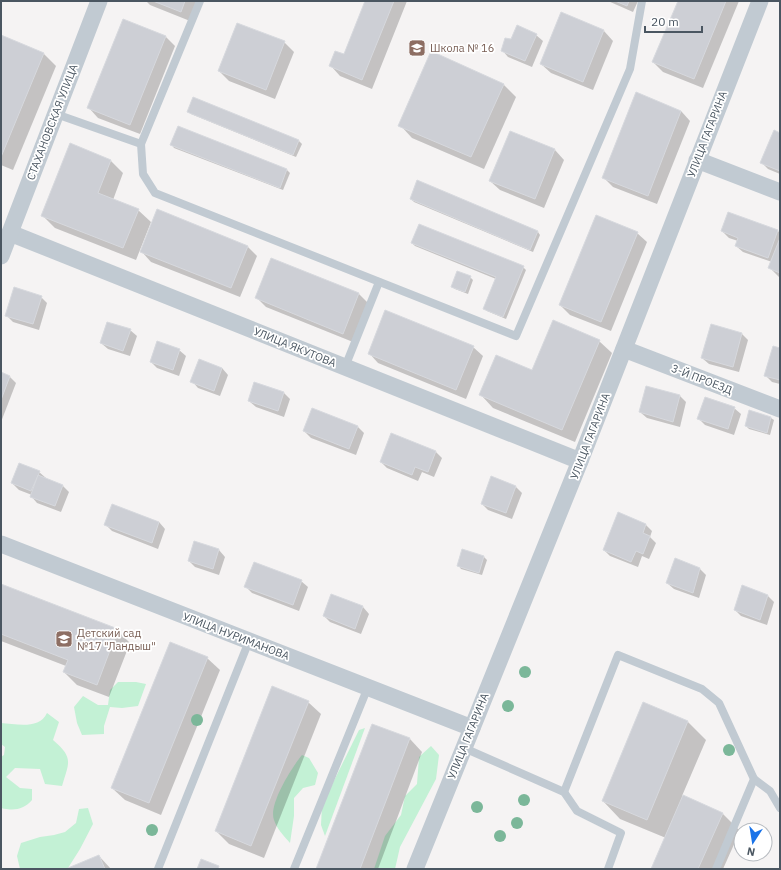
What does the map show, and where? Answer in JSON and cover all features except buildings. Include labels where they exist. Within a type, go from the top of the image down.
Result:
[{"type":"street","name":"СТАХАНОВСКАЯ УЛИЦА","points":[[5,235],[56,114],[99,1]]},
{"type":"street","name":"УЛИЦА ГАГАРИНА","points":[[415,869],[580,461],[760,1]]},
{"type":"street","points":[[697,160],[780,192]]},
{"type":"street","points":[[1,256],[5,235]]},
{"type":"street","name":"УЛИЦА ЯКУТОВА","points":[[5,235],[345,367],[580,461]]},
{"type":"street","name":"3-Й ПРОЕЗД","points":[[624,349],[780,409]]},
{"type":"street","name":"УЛИЦА НУРИМАНОВА","points":[[1,544],[472,728]]},
{"type":"lane","points":[[200,1],[141,144],[143,174],[155,193],[516,336],[630,69],[642,1]]},
{"type":"lane","points":[[56,114],[141,144]]},
{"type":"lane","points":[[345,367],[379,282]]},
{"type":"lane","points":[[158,869],[249,641]]},
{"type":"lane","points":[[564,792],[618,655],[702,689],[719,702],[754,779],[770,791],[780,808]]},
{"type":"lane","points":[[294,869],[368,687]]},
{"type":"lane","points":[[464,748],[564,792],[577,811],[621,833],[608,869]]},
{"type":"lane","points":[[716,869],[754,779]]},
{"type":"green space","points":[[118,682],[136,682],[146,684],[138,706],[122,708],[110,707],[104,726],[104,734],[82,735],[77,723],[74,707],[83,696],[98,705],[108,705],[110,690]]},
{"type":"green space","points":[[47,713],[59,722],[53,740],[60,746],[67,756],[68,766],[62,786],[45,784],[40,769],[15,768],[6,777],[20,788],[32,789],[32,800],[22,808],[1,808],[1,757],[4,755],[5,747],[1,744],[1,723],[20,725],[33,724],[39,722]]},
{"type":"green space","points":[[365,728],[325,836],[321,825],[322,805],[359,730]]},
{"type":"green space","points":[[431,746],[439,755],[436,779],[400,847],[395,869],[374,869],[385,836],[401,815],[405,796],[417,784],[419,757]]},
{"type":"green space","points":[[302,755],[309,758],[318,773],[315,785],[303,788],[294,798],[294,816],[290,843],[274,820],[274,805],[282,786]]},
{"type":"green space","points":[[88,808],[93,824],[68,868],[20,869],[17,856],[21,843],[40,837],[65,832],[76,823],[79,809]]},
{"type":"place","name":"Школа № 16","points":[[417,48]]},
{"type":"place","name":"Детский сад №17 \"Ландыш\"","points":[[64,639]]}]
